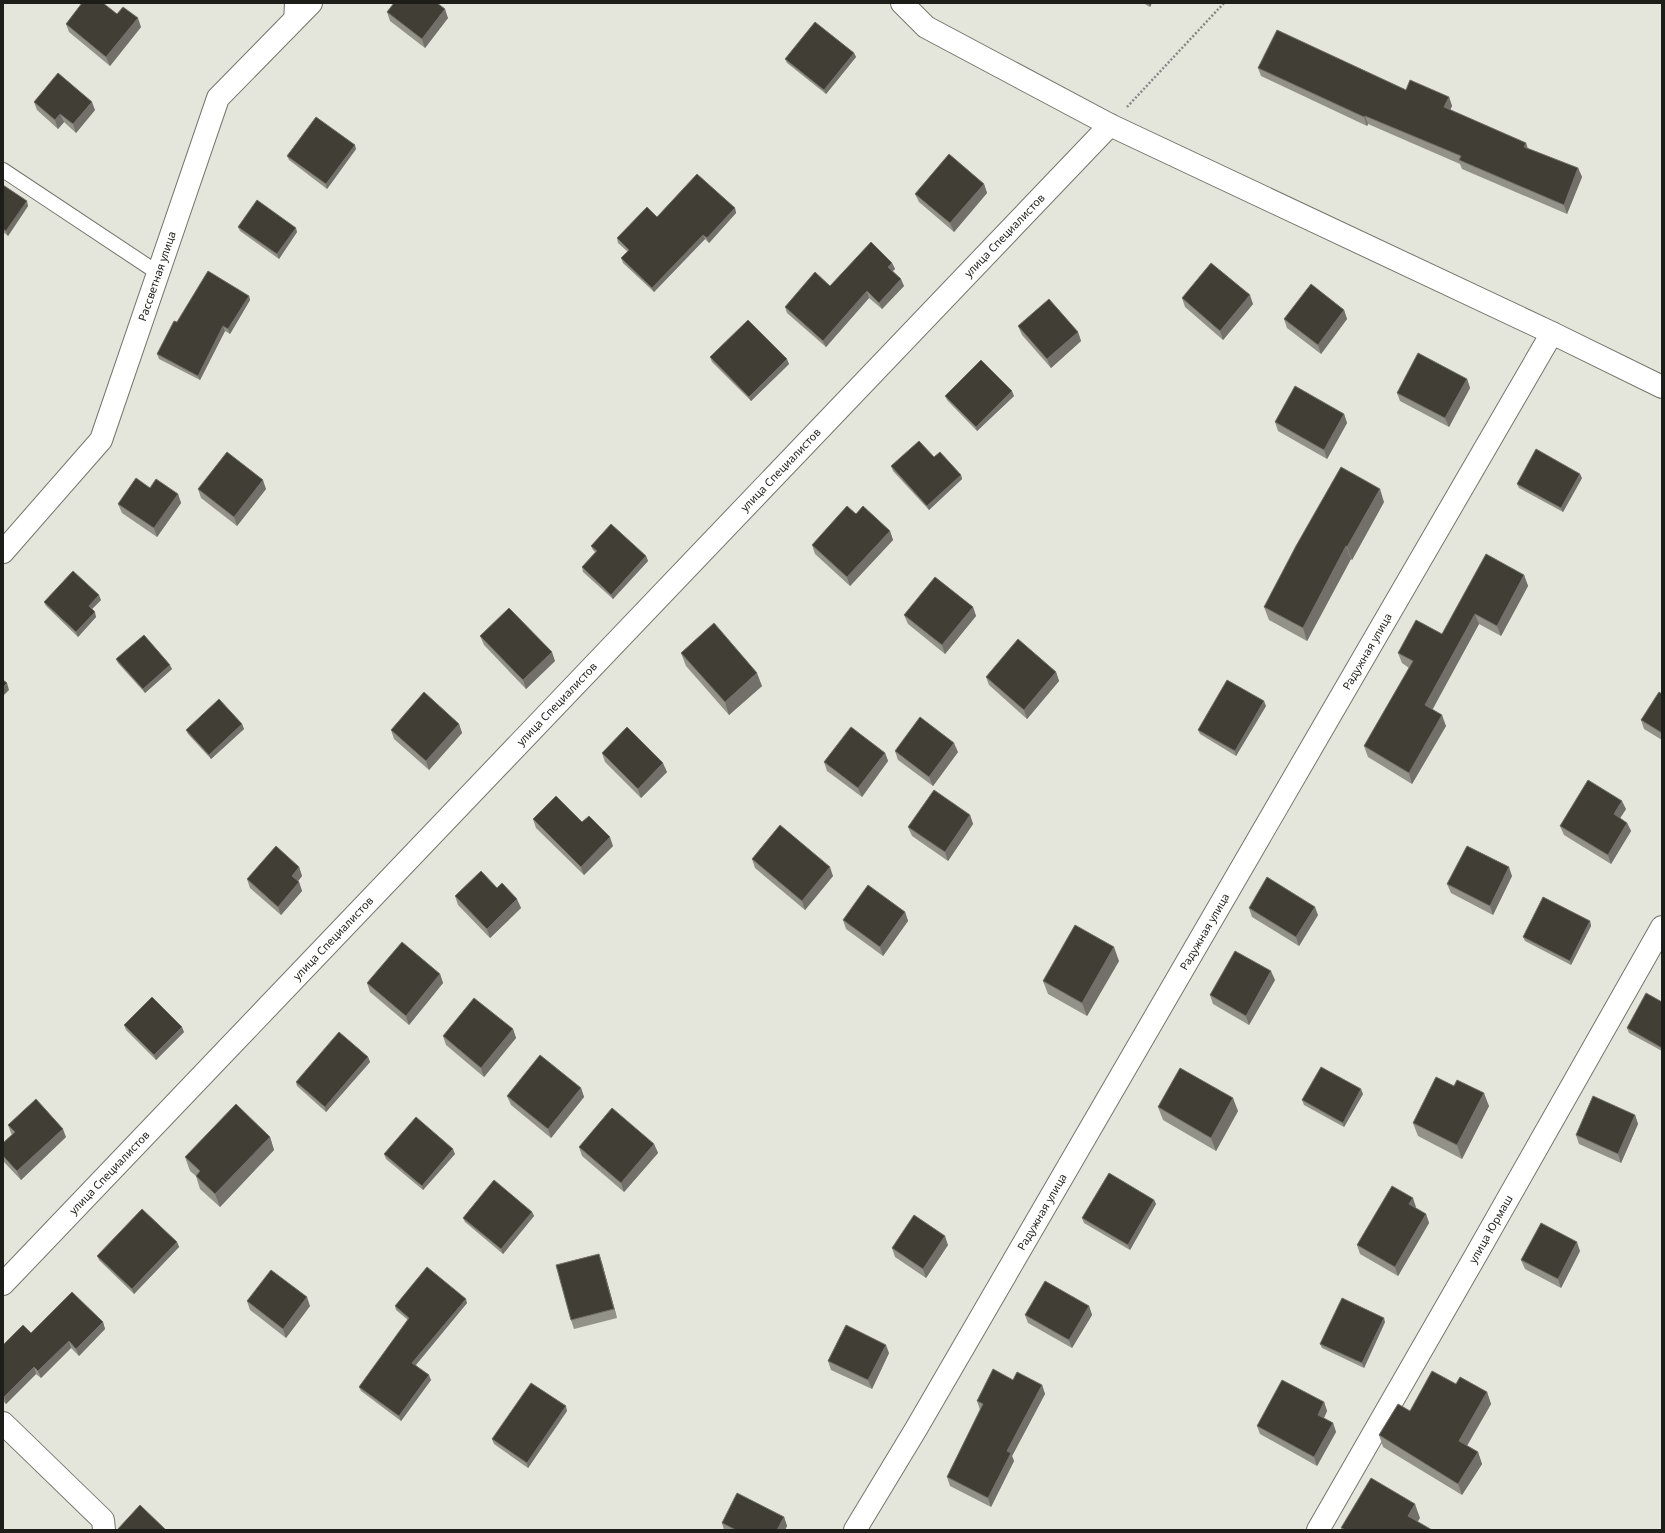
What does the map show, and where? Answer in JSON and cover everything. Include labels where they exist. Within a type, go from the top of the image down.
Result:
[{"type":"street","name":"Рассветная улица","points":[[3,552],[101,440],[218,98],[291,13],[311,3]]},
{"type":"street","points":[[902,3],[926,27],[1110,124],[1552,333],[1662,387]]},
{"type":"street","name":"улица Специалистов","points":[[3,1284],[1110,124]]},
{"type":"street","name":"Радужная улица","points":[[855,1530],[916,1429],[1552,333]]},
{"type":"street","name":"улица Юрмаш","points":[[1318,1530],[1480,1249],[1662,927]]},
{"type":"street","points":[[3,1423],[103,1520],[104,1530]]},
{"type":"lane","points":[[3,170],[158,274]]},
{"type":"path","points":[[1110,124],[1224,3]]},
{"type":"building","points":[[82,3],[103,3],[117,14],[123,7],[138,18],[106,57],[66,24]]},
{"type":"building","points":[[394,3],[437,3],[445,9],[422,39],[387,12]]},
{"type":"building","points":[[815,22],[854,53],[824,90],[785,59]]},
{"type":"building","points":[[1277,30],[1406,90],[1410,80],[1449,97],[1444,107],[1526,143],[1524,147],[1578,168],[1564,205],[1459,160],[1461,156],[1365,116],[1364,117],[1258,68]]},
{"type":"building","points":[[58,73],[92,102],[73,124],[60,114],[55,120],[34,102]]},
{"type":"building","points":[[316,117],[355,145],[326,184],[287,156]]},
{"type":"building","points":[[949,154],[984,184],[950,223],[915,194]]},
{"type":"building","points":[[697,174],[735,208],[707,238],[703,235],[652,288],[621,258],[629,250],[617,238],[647,207],[657,217]]},
{"type":"building","points":[[3,185],[27,201],[6,231],[3,229]]},
{"type":"building","points":[[257,200],[296,228],[277,254],[238,227]]},
{"type":"building","points":[[871,242],[892,263],[888,267],[901,279],[879,303],[867,291],[823,341],[785,307],[815,272],[830,286]]},
{"type":"building","points":[[1211,263],[1250,295],[1220,331],[1182,298]]},
{"type":"building","points":[[208,271],[249,296],[228,329],[223,326],[198,376],[157,354],[174,321],[177,322]]},
{"type":"building","points":[[1311,284],[1344,310],[1318,345],[1284,319]]},
{"type":"building","points":[[1049,299],[1078,332],[1047,359],[1018,326]]},
{"type":"building","points":[[748,320],[787,359],[749,397],[710,357]]},
{"type":"building","points":[[1418,353],[1467,379],[1445,418],[1397,393]]},
{"type":"building","points":[[981,360],[1012,391],[976,427],[945,396]]},
{"type":"building","points":[[1295,386],[1344,414],[1324,450],[1275,422]]},
{"type":"building","points":[[919,441],[934,457],[940,452],[961,475],[927,506],[891,466]]},
{"type":"building","points":[[1536,449],[1580,474],[1561,508],[1517,484]]},
{"type":"building","points":[[227,452],[263,480],[234,517],[198,489]]},
{"type":"building","points":[[1341,467],[1380,489],[1347,547],[1346,546],[1303,628],[1264,607],[1296,546]]},
{"type":"building","points":[[136,478],[150,488],[156,479],[178,494],[154,528],[118,504]]},
{"type":"building","points":[[847,506],[856,514],[863,506],[890,531],[847,577],[812,545]]},
{"type":"building","points":[[611,524],[646,556],[611,595],[582,567],[597,551],[591,546]]},
{"type":"building","points":[[1486,554],[1524,575],[1497,626],[1475,614],[1425,705],[1442,715],[1409,773],[1364,746],[1413,661],[1398,653],[1416,620],[1442,634]]},
{"type":"building","points":[[73,571],[99,595],[89,606],[95,612],[76,632],[44,602]]},
{"type":"building","points":[[935,577],[973,607],[942,645],[904,615]]},
{"type":"building","points":[[509,608],[552,652],[523,680],[480,636]]},
{"type":"building","points":[[714,623],[757,673],[725,702],[681,653]]},
{"type":"building","points":[[144,635],[170,665],[143,689],[116,659]]},
{"type":"building","points":[[1018,639],[1056,672],[1024,710],[986,677]]},
{"type":"building","points":[[3,680],[7,683],[3,687]]},
{"type":"building","points":[[1227,680],[1264,701],[1235,751],[1198,730]]},
{"type":"building","points":[[424,692],[459,724],[426,761],[391,730]]},
{"type":"building","points":[[1659,692],[1662,694],[1662,733],[1641,720]]},
{"type":"building","points":[[219,699],[242,724],[209,755],[186,730]]},
{"type":"building","points":[[920,717],[954,743],[929,777],[895,751]]},
{"type":"building","points":[[627,727],[663,763],[638,789],[602,753]]},
{"type":"building","points":[[851,727],[885,753],[858,788],[824,762]]},
{"type":"building","points":[[1588,780],[1622,801],[1614,814],[1627,823],[1608,855],[1560,826]]},
{"type":"building","points":[[934,790],[970,815],[945,852],[908,827]]},
{"type":"building","points":[[556,796],[582,822],[589,816],[610,837],[581,867],[533,819]]},
{"type":"building","points":[[780,825],[830,867],[802,901],[752,859]]},
{"type":"building","points":[[276,846],[299,867],[292,876],[299,882],[278,907],[247,879]]},
{"type":"building","points":[[1467,846],[1509,867],[1490,906],[1447,884]]},
{"type":"building","points":[[481,871],[497,888],[502,883],[517,899],[487,929],[455,896]]},
{"type":"building","points":[[1267,877],[1315,907],[1296,937],[1249,908]]},
{"type":"building","points":[[868,885],[905,912],[880,947],[843,920]]},
{"type":"building","points":[[1543,897],[1590,921],[1570,961],[1523,937]]},
{"type":"building","points":[[1075,925],[1114,947],[1082,1003],[1043,981]]},
{"type":"building","points":[[402,942],[440,974],[406,1016],[367,983]]},
{"type":"building","points":[[1235,951],[1271,971],[1246,1016],[1210,995]]},
{"type":"building","points":[[1646,993],[1662,1002],[1662,1048],[1627,1028]]},
{"type":"building","points":[[152,997],[182,1027],[154,1055],[124,1025]]},
{"type":"building","points":[[474,998],[513,1029],[481,1068],[443,1036]]},
{"type":"building","points":[[339,1032],[368,1057],[325,1107],[296,1082]]},
{"type":"building","points":[[540,1055],[581,1088],[548,1129],[507,1096]]},
{"type":"building","points":[[1321,1067],[1361,1089],[1343,1123],[1302,1100]]},
{"type":"building","points":[[1180,1068],[1233,1098],[1211,1138],[1158,1107]]},
{"type":"building","points":[[1436,1077],[1454,1086],[1457,1080],[1484,1093],[1457,1145],[1413,1123]]},
{"type":"building","points":[[1593,1096],[1635,1115],[1618,1154],[1576,1135]]},
{"type":"building","points":[[36,1099],[63,1129],[17,1171],[3,1156],[3,1143],[15,1132],[8,1125]]},
{"type":"building","points":[[236,1104],[270,1137],[215,1194],[196,1176],[200,1171],[185,1157]]},
{"type":"building","points":[[612,1108],[654,1144],[621,1183],[579,1147]]},
{"type":"building","points":[[416,1117],[453,1149],[422,1186],[384,1154]]},
{"type":"building","points":[[1109,1173],[1154,1200],[1128,1245],[1082,1218]]},
{"type":"building","points":[[494,1180],[532,1212],[501,1249],[463,1218]]},
{"type":"building","points":[[1392,1186],[1413,1198],[1409,1204],[1426,1214],[1395,1267],[1357,1245]]},
{"type":"building","points":[[142,1209],[177,1242],[132,1289],[97,1256]]},
{"type":"building","points":[[914,1215],[945,1236],[923,1269],[892,1248]]},
{"type":"building","points":[[1541,1223],[1577,1242],[1558,1279],[1521,1260]]},
{"type":"building","points":[[599,1254],[614,1309],[571,1320],[556,1265]]},
{"type":"building","points":[[427,1267],[466,1299],[412,1363],[429,1375],[399,1416],[359,1387],[409,1318],[395,1306]]},
{"type":"building","points":[[271,1270],[307,1297],[283,1329],[247,1301]]},
{"type":"building","points":[[1045,1281],[1089,1306],[1069,1340],[1025,1315]]},
{"type":"building","points":[[72,1292],[103,1322],[76,1349],[69,1341],[38,1371],[34,1367],[4,1397],[3,1345],[23,1325],[31,1333]]},
{"type":"building","points":[[1342,1298],[1384,1318],[1362,1363],[1320,1344]]},
{"type":"building","points":[[846,1325],[886,1345],[868,1380],[828,1361]]},
{"type":"building","points":[[993,1369],[1013,1380],[1017,1372],[1042,1385],[1007,1451],[1011,1453],[988,1498],[947,1477],[983,1404],[977,1401]]},
{"type":"building","points":[[1432,1371],[1456,1384],[1460,1377],[1487,1392],[1459,1441],[1478,1452],[1458,1484],[1379,1435],[1398,1404],[1410,1411]]},
{"type":"building","points":[[1282,1380],[1324,1402],[1318,1415],[1333,1423],[1314,1457],[1257,1426]]},
{"type":"building","points":[[531,1383],[566,1406],[527,1463],[492,1439]]},
{"type":"building","points":[[1371,1478],[1415,1504],[1408,1516],[1432,1530],[1346,1530],[1341,1528]]},
{"type":"building","points":[[737,1493],[784,1517],[777,1530],[736,1530],[722,1523]]},
{"type":"building","points":[[140,1505],[166,1530],[117,1530]]}]
